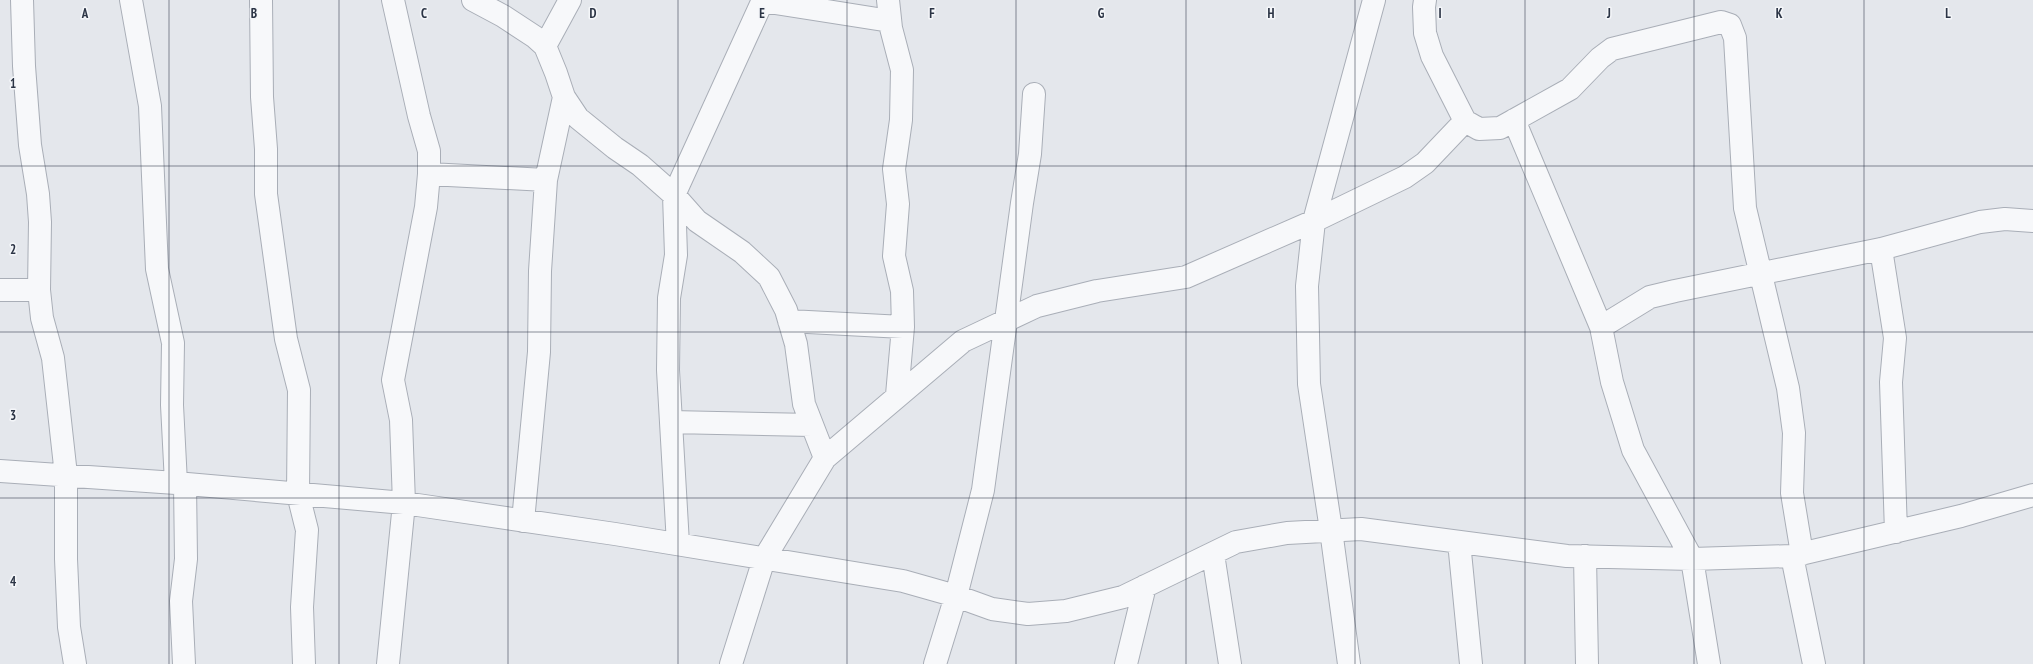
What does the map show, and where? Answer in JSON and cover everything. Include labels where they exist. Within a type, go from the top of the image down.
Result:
[{"type":"street","points":[[22,0],[24,74],[30,145],[38,194],[40,222],[39,290],[42,318],[53,358],[66,475],[66,559],[69,627],[75,664]]},
{"type":"street","points":[[130,0],[150,106],[157,268],[173,343],[172,405],[186,559],[181,601],[184,664]]},
{"type":"street","points":[[261,0],[262,97],[266,149],[266,194],[286,339],[299,390],[298,494],[307,530],[302,607],[304,664]]},
{"type":"street","points":[[388,664],[404,503],[401,420],[393,380],[426,207],[429,174],[429,151],[419,116],[393,0]]},
{"type":"street","points":[[473,0],[503,16],[536,37],[545,46],[564,97],[578,118],[615,148],[640,165],[674,195],[697,221],[742,252],[769,277],[790,321],[796,344],[804,404],[824,458]]},
{"type":"street","points":[[545,46],[570,0]]},
{"type":"street","points":[[678,544],[668,370],[669,298],[676,256],[674,195],[763,0],[889,11],[902,70],[901,120],[894,169],[898,204],[894,256],[902,291],[903,327],[897,395]]},
{"type":"street","points":[[1349,664],[1309,384],[1307,286],[1314,221],[1374,0]]},
{"type":"street","points":[[1425,0],[1425,33],[1432,56],[1465,122],[1479,129],[1500,128],[1570,89],[1600,58],[1612,49],[1721,22],[1730,25],[1735,38],[1744,195],[1760,273],[1788,388],[1794,433],[1792,493],[1797,555],[1814,664]]},
{"type":"street","points":[[935,664],[956,596],[983,490],[1030,154],[1034,94]]},
{"type":"street","points":[[523,521],[539,352],[540,271],[546,180],[564,97]]},
{"type":"street","points":[[1514,120],[1601,327],[1612,382],[1633,450],[1692,559],[1709,664]]},
{"type":"street","points":[[731,664],[764,559],[824,458],[963,341],[1037,306],[1097,291],[1186,277],[1314,221],[1405,177],[1425,163],[1465,122]]},
{"type":"street","points":[[429,174],[546,180]]},
{"type":"street","points":[[1601,327],[1650,297],[1881,249],[1980,222],[2005,219],[2033,221]]},
{"type":"street","points":[[1881,249],[1895,338],[1891,382],[1896,532]]},
{"type":"street","points":[[0,290],[39,290]]},
{"type":"street","points":[[790,321],[903,327]]},
{"type":"street","points":[[671,422],[812,425]]},
{"type":"street","points":[[0,472],[66,475],[404,503],[678,544],[904,581],[956,596],[992,609],[1028,614],[1066,611],[1123,597],[1236,542],[1288,533],[1361,529],[1567,556],[1692,559],[1797,555],[1961,516],[2033,495]]},
{"type":"street","points":[[1459,542],[1471,664]]},
{"type":"street","points":[[1213,554],[1230,664]]},
{"type":"street","points":[[1585,556],[1586,664]]},
{"type":"street","points":[[1126,664],[1145,586]]}]
